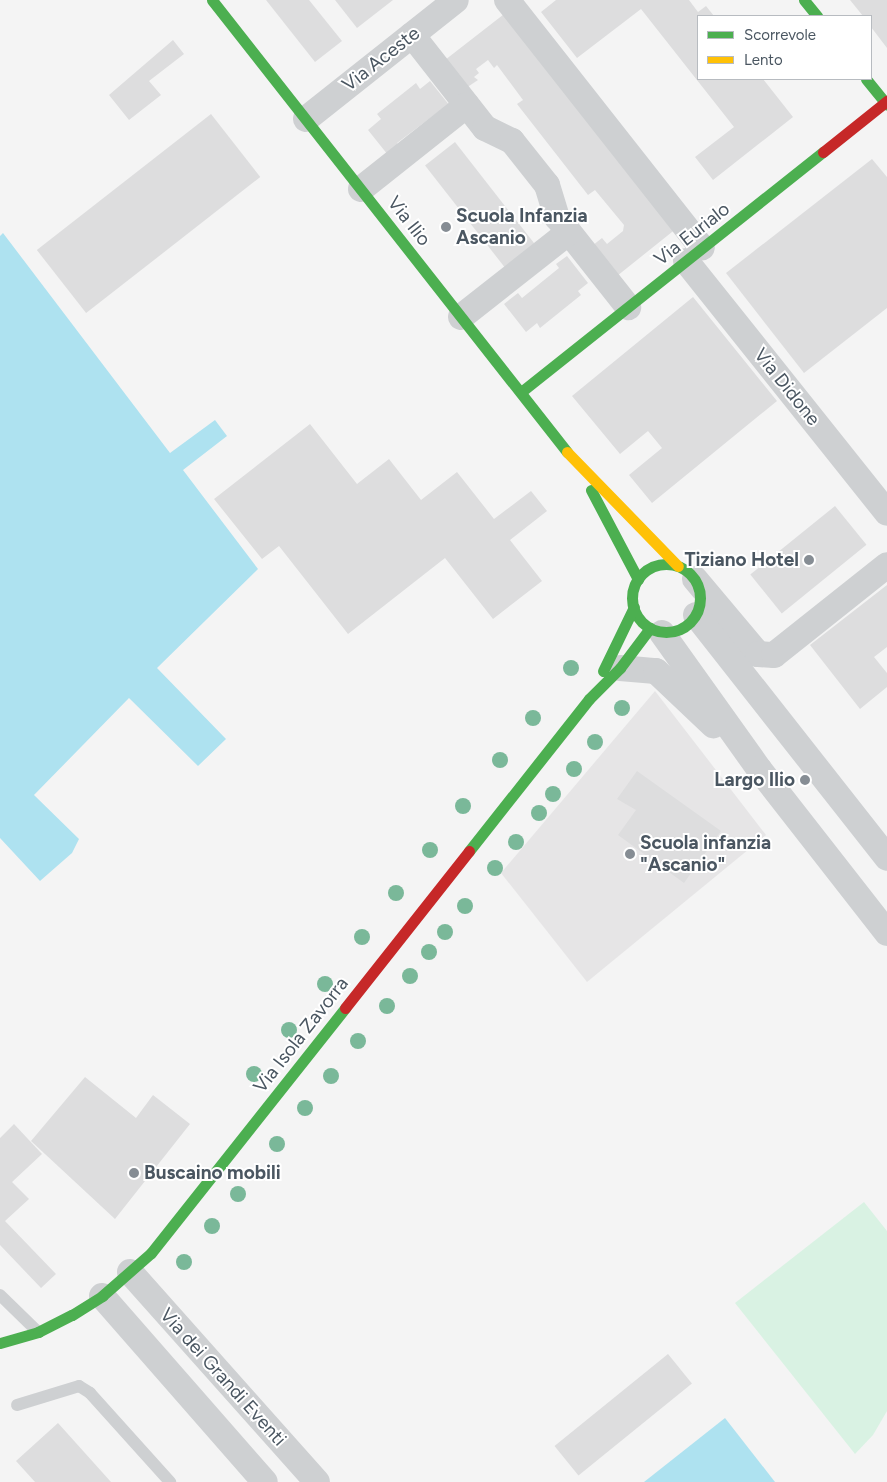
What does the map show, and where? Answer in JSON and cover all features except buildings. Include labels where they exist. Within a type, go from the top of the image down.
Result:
[{"type":"main road","name":"Via Ilio","points":[[212,0],[577,464],[686,572]]},
{"type":"main road","points":[[804,0],[816,15]]},
{"type":"main road","points":[[867,80],[886,103]]},
{"type":"main road","name":"Via Eurialo","points":[[521,392],[886,103]]},
{"type":"main road","name":"Via Ilio","points":[[577,464],[638,579]]},
{"type":"main road","points":[[656,565],[686,572],[700,598],[696,615],[685,627],[656,631],[638,617],[634,607],[632,598],[638,579],[656,565]]},
{"type":"main road","name":"Via Isola Zavorra","points":[[589,699],[634,607]]},
{"type":"main road","name":"Via Isola Zavorra","points":[[0,1343],[38,1332],[102,1296],[151,1253],[589,699],[656,631]]},
{"type":"street","name":"Via Aceste","points":[[306,118],[456,0]]},
{"type":"street","name":"Via Didone","points":[[507,0],[887,513]]},
{"type":"street","points":[[412,35],[485,128],[512,141],[547,185],[557,217],[628,308]]},
{"type":"street","points":[[361,188],[467,105]]},
{"type":"street","points":[[461,317],[569,232]]},
{"type":"street","points":[[686,572],[758,654],[774,655],[887,564]]},
{"type":"street","points":[[696,615],[887,858]]},
{"type":"street","points":[[656,631],[759,769],[887,933]]},
{"type":"street","points":[[620,668],[656,671],[759,769]]},
{"type":"street","name":"Via dei Grandi Eventi","points":[[130,1272],[316,1482]]},
{"type":"street","name":"Via dei Grandi Eventi","points":[[102,1296],[259,1480]]},
{"type":"lane","points":[[0,1295],[38,1332]]},
{"type":"lane","points":[[17,1405],[78,1386],[90,1393],[170,1482]]},
{"type":"shaded area","name":"Scuola infanzia \"Ascanio\"","points":[[655,691],[766,835],[587,982],[501,873]]},
{"type":"green space","points":[[864,1202],[887,1231],[887,1411],[873,1435],[855,1454],[735,1303]]},
{"type":"water","points":[[3,233],[170,453],[215,420],[227,436],[183,470],[258,569],[157,668],[226,739],[198,766],[129,698],[34,795],[79,839],[72,853],[40,881],[0,838],[0,236]]},
{"type":"water","points":[[725,1418],[775,1482],[644,1482]]},
{"type":"traffic: fast","points":[[212,0],[567,452]]},
{"type":"traffic: fast","points":[[804,0],[816,15]]},
{"type":"traffic: fast","points":[[867,80],[887,105]]},
{"type":"traffic: fast","points":[[521,392],[823,152]]},
{"type":"traffic: fast","points":[[591,490],[638,579]]},
{"type":"traffic: fast","points":[[666,564],[679,567],[690,574],[697,585],[700,598],[697,611],[690,622],[679,629],[666,632],[653,629],[642,622],[635,611],[632,598],[635,585],[642,574],[653,567],[666,564]]},
{"type":"traffic: fast","points":[[603,671],[634,607]]},
{"type":"traffic: fast","points":[[469,851],[589,699],[620,668],[650,628]]},
{"type":"traffic: fast","points":[[0,1343],[38,1332],[72,1315],[102,1296],[151,1253],[345,1008]]},
{"type":"traffic: slow","points":[[567,452],[678,566]]},
{"type":"traffic: jam","points":[[823,152],[887,101]]},
{"type":"traffic: jam","points":[[345,1008],[469,851]]},
{"type":"place","name":"Scuola Infanzia Ascanio","points":[[446,227]]},
{"type":"place","name":"Tiziano Hotel","points":[[809,560]]},
{"type":"place","name":"Largo Ilio","points":[[805,780]]},
{"type":"place","name":"Scuola infanzia \"Ascanio\"","points":[[630,854]]},
{"type":"place","name":"Buscaino mobili","points":[[134,1173]]}]
